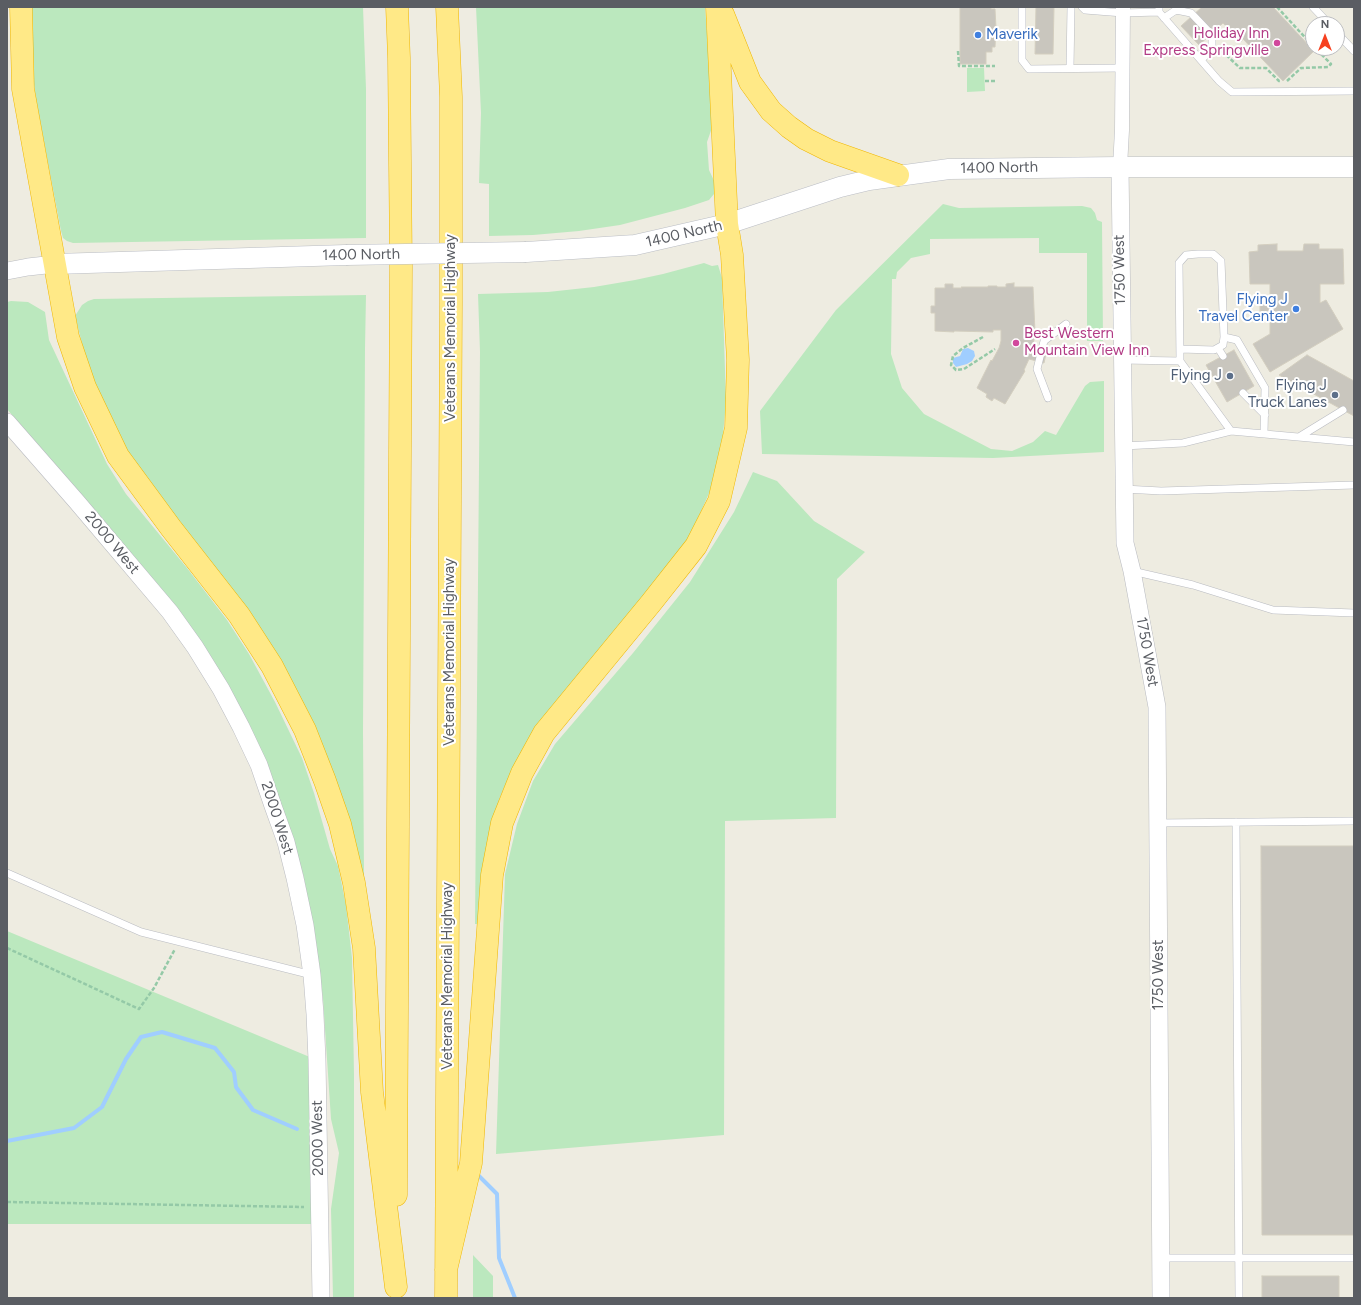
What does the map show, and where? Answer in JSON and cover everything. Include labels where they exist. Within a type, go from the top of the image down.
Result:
[{"type":"highway","points":[[21,7],[23,89],[68,337],[85,387],[118,456],[171,528],[239,615],[272,666],[305,730],[340,824],[354,883],[364,948],[372,1092],[396,1292]]},
{"type":"highway","points":[[396,1292],[401,268],[399,58],[397,7]]},
{"type":"highway","name":"Veterans Memorial Highway","points":[[446,1298],[451,316],[450,46],[447,7]]},
{"type":"highway","points":[[446,1270],[471,1163],[492,875],[502,823],[522,773],[544,733],[696,546],[719,501],[736,428],[738,360],[732,255],[727,224],[717,7]]},
{"type":"highway","points":[[721,7],[750,82],[770,111],[806,139],[830,151],[898,175]]},
{"type":"main road","name":"1400 North","points":[[55,264],[346,255],[526,252],[635,245],[727,224],[840,187],[898,175],[949,169],[1354,167]]},
{"type":"street","name":"1750 West","points":[[1123,10],[1122,130],[1120,167],[1124,543],[1132,571],[1157,707],[1161,1298]]},
{"type":"street","name":"1400 North","points":[[7,271],[55,264]]},
{"type":"street","name":"2000 West","points":[[7,422],[170,612],[221,689],[259,765],[286,842],[305,925],[312,975],[317,1060],[321,1298]]},
{"type":"lane","points":[[1022,7],[1022,60],[1029,69],[1122,68]]},
{"type":"lane","points":[[1070,68],[1071,7]]},
{"type":"lane","points":[[1082,7],[1085,10],[1160,12],[1176,10],[1191,13],[1212,35],[1212,49],[1201,60]]},
{"type":"lane","points":[[1313,7],[1321,16]]},
{"type":"lane","points":[[1160,12],[1219,81],[1232,92],[1354,91]]},
{"type":"lane","points":[[1345,41],[1354,51]]},
{"type":"lane","points":[[1180,349],[1214,350],[1223,345],[1221,261],[1213,254],[1186,255],[1179,263],[1180,361],[1231,431]]},
{"type":"lane","points":[[1048,398],[1036,369],[1044,341],[1066,324]]},
{"type":"lane","points":[[1224,337],[1237,340],[1265,388],[1264,434]]},
{"type":"lane","points":[[1218,348],[1223,356]]},
{"type":"lane","points":[[1122,360],[1180,361]]},
{"type":"lane","points":[[1242,393],[1265,415]]},
{"type":"lane","points":[[1299,437],[1343,410]]},
{"type":"lane","points":[[1123,446],[1183,443],[1231,431],[1354,442]]},
{"type":"lane","points":[[1124,488],[1161,492],[1354,485]]},
{"type":"lane","points":[[1132,571],[1193,585],[1273,610],[1354,613]]},
{"type":"lane","points":[[1158,823],[1354,821]]},
{"type":"lane","points":[[1236,822],[1239,1298]]},
{"type":"lane","points":[[7,873],[141,932],[312,975]]},
{"type":"lane","points":[[1161,1258],[1354,1258]]},
{"type":"path","points":[[1277,7],[1305,37]]},
{"type":"path","points":[[1223,45],[1221,51],[1240,68],[1266,68],[1279,81],[1288,81],[1301,68],[1328,67],[1330,64],[1322,56]]},
{"type":"path","points":[[958,51],[958,66],[995,66]]},
{"type":"path","points":[[985,80],[995,80]]},
{"type":"path","points":[[983,337],[963,348],[953,356],[951,365],[956,370],[964,369],[995,349]]},
{"type":"path","points":[[7,948],[139,1009],[154,988],[179,942]]},
{"type":"path","points":[[7,1202],[319,1208]]},
{"type":"green space","points":[[32,7],[363,7],[366,89],[366,238],[73,243],[67,241],[63,238],[61,231],[36,100],[31,60]]},
{"type":"green space","points":[[476,7],[705,7],[714,122],[707,142],[709,170],[717,187],[714,194],[709,200],[685,208],[620,225],[579,231],[533,235],[489,236],[489,184],[479,183],[481,113]]},
{"type":"green space","points":[[967,68],[984,68],[985,91],[967,92]]},
{"type":"green space","points":[[943,204],[959,208],[1082,206],[1091,208],[1095,213],[1097,220],[1102,222],[1103,341],[1087,341],[1087,253],[1039,253],[1039,238],[930,239],[930,254],[911,258],[897,272],[896,279],[892,279],[891,354],[902,388],[924,414],[991,449],[1012,451],[1033,442],[1045,431],[1056,435],[1085,386],[1090,382],[1104,381],[1104,452],[993,458],[762,454],[760,411],[836,310]]},
{"type":"green space","points":[[704,263],[712,266],[718,265],[722,278],[726,401],[718,466],[710,491],[691,534],[666,571],[510,775],[500,797],[490,836],[480,924],[475,924],[480,352],[478,294],[548,292],[594,287],[663,274]]},
{"type":"green space","points":[[366,295],[363,732],[364,877],[359,877],[317,733],[116,439],[86,359],[75,316],[82,305],[94,299]]},
{"type":"green space","points":[[7,302],[28,302],[45,312],[49,340],[107,464],[126,494],[187,568],[227,620],[249,654],[275,702],[302,758],[330,849],[338,866],[346,905],[352,958],[354,1075],[354,1298],[333,1298],[331,1209],[339,1153],[331,1119],[323,999],[315,935],[303,874],[286,820],[234,698],[43,452],[7,409]]},
{"type":"green space","points":[[753,472],[777,481],[814,521],[865,552],[837,579],[836,818],[725,821],[724,1135],[496,1154],[505,874],[517,824],[533,781],[555,744],[633,653],[690,582],[734,512]]},
{"type":"green space","points":[[7,931],[317,1060],[320,1224],[7,1224]]},
{"type":"green space","points":[[473,1255],[493,1276],[493,1298],[473,1298]]},
{"type":"water","points":[[968,348],[974,351],[975,356],[972,361],[956,367],[953,363],[953,358],[960,356],[963,349]]},
{"type":"building","name":"Maverik","points":[[960,7],[991,7],[991,9],[995,9],[995,47],[992,47],[992,52],[986,52],[986,64],[960,64]]},
{"type":"building","points":[[1036,7],[1054,7],[1053,54],[1035,54]]},
{"type":"building","name":"Holiday Inn Express Springville","points":[[1202,7],[1273,7],[1305,41],[1305,56],[1309,56],[1283,81],[1243,39],[1241,42],[1223,23],[1199,45],[1181,26]]},
{"type":"building","name":"Flying J Travel Center","points":[[1277,244],[1277,251],[1303,251],[1304,244],[1319,244],[1319,249],[1343,249],[1344,284],[1320,284],[1320,303],[1326,300],[1343,329],[1270,372],[1253,344],[1270,334],[1270,316],[1260,316],[1260,301],[1270,300],[1270,284],[1250,284],[1249,252],[1258,251],[1258,245]]},
{"type":"building","name":"Best Western Mountain View Inn","points":[[1014,283],[1014,287],[1033,287],[1035,332],[1032,346],[1047,349],[1044,363],[1029,359],[1024,370],[1025,371],[1005,404],[994,398],[992,401],[986,397],[987,394],[977,388],[991,360],[992,361],[999,348],[1001,341],[1001,330],[993,330],[993,332],[935,331],[935,313],[931,313],[931,306],[935,306],[935,288],[945,288],[945,284],[953,284],[953,288],[962,288],[961,287],[1006,287],[1006,284]]},
{"type":"building","name":"Flying J","points":[[1234,350],[1254,386],[1227,402],[1206,365]]},
{"type":"building","name":"Flying J Truck Lanes","points":[[1307,355],[1354,381],[1354,416],[1279,375]]},
{"type":"building","points":[[1261,846],[1354,846],[1354,1235],[1262,1235]]},
{"type":"building","points":[[1262,1276],[1339,1276],[1339,1298],[1262,1298]]},
{"type":"waterway","points":[[7,1141],[74,1128],[102,1107],[126,1059],[141,1037],[162,1032],[215,1048],[234,1072],[236,1087],[253,1110],[297,1129]]},
{"type":"waterway","points":[[476,1173],[497,1194],[499,1258],[515,1298]]},
{"type":"place","name":"Maverik","points":[[978,35]]},
{"type":"place","name":"Holiday Inn Express Springville","points":[[1277,43]]},
{"type":"place","name":"Flying J Travel Center","points":[[1296,309]]},
{"type":"place","name":"Best Western Mountain View Inn","points":[[1016,343]]},
{"type":"place","name":"Flying J","points":[[1230,376]]},
{"type":"place","name":"Flying J Truck Lanes","points":[[1335,395]]}]
